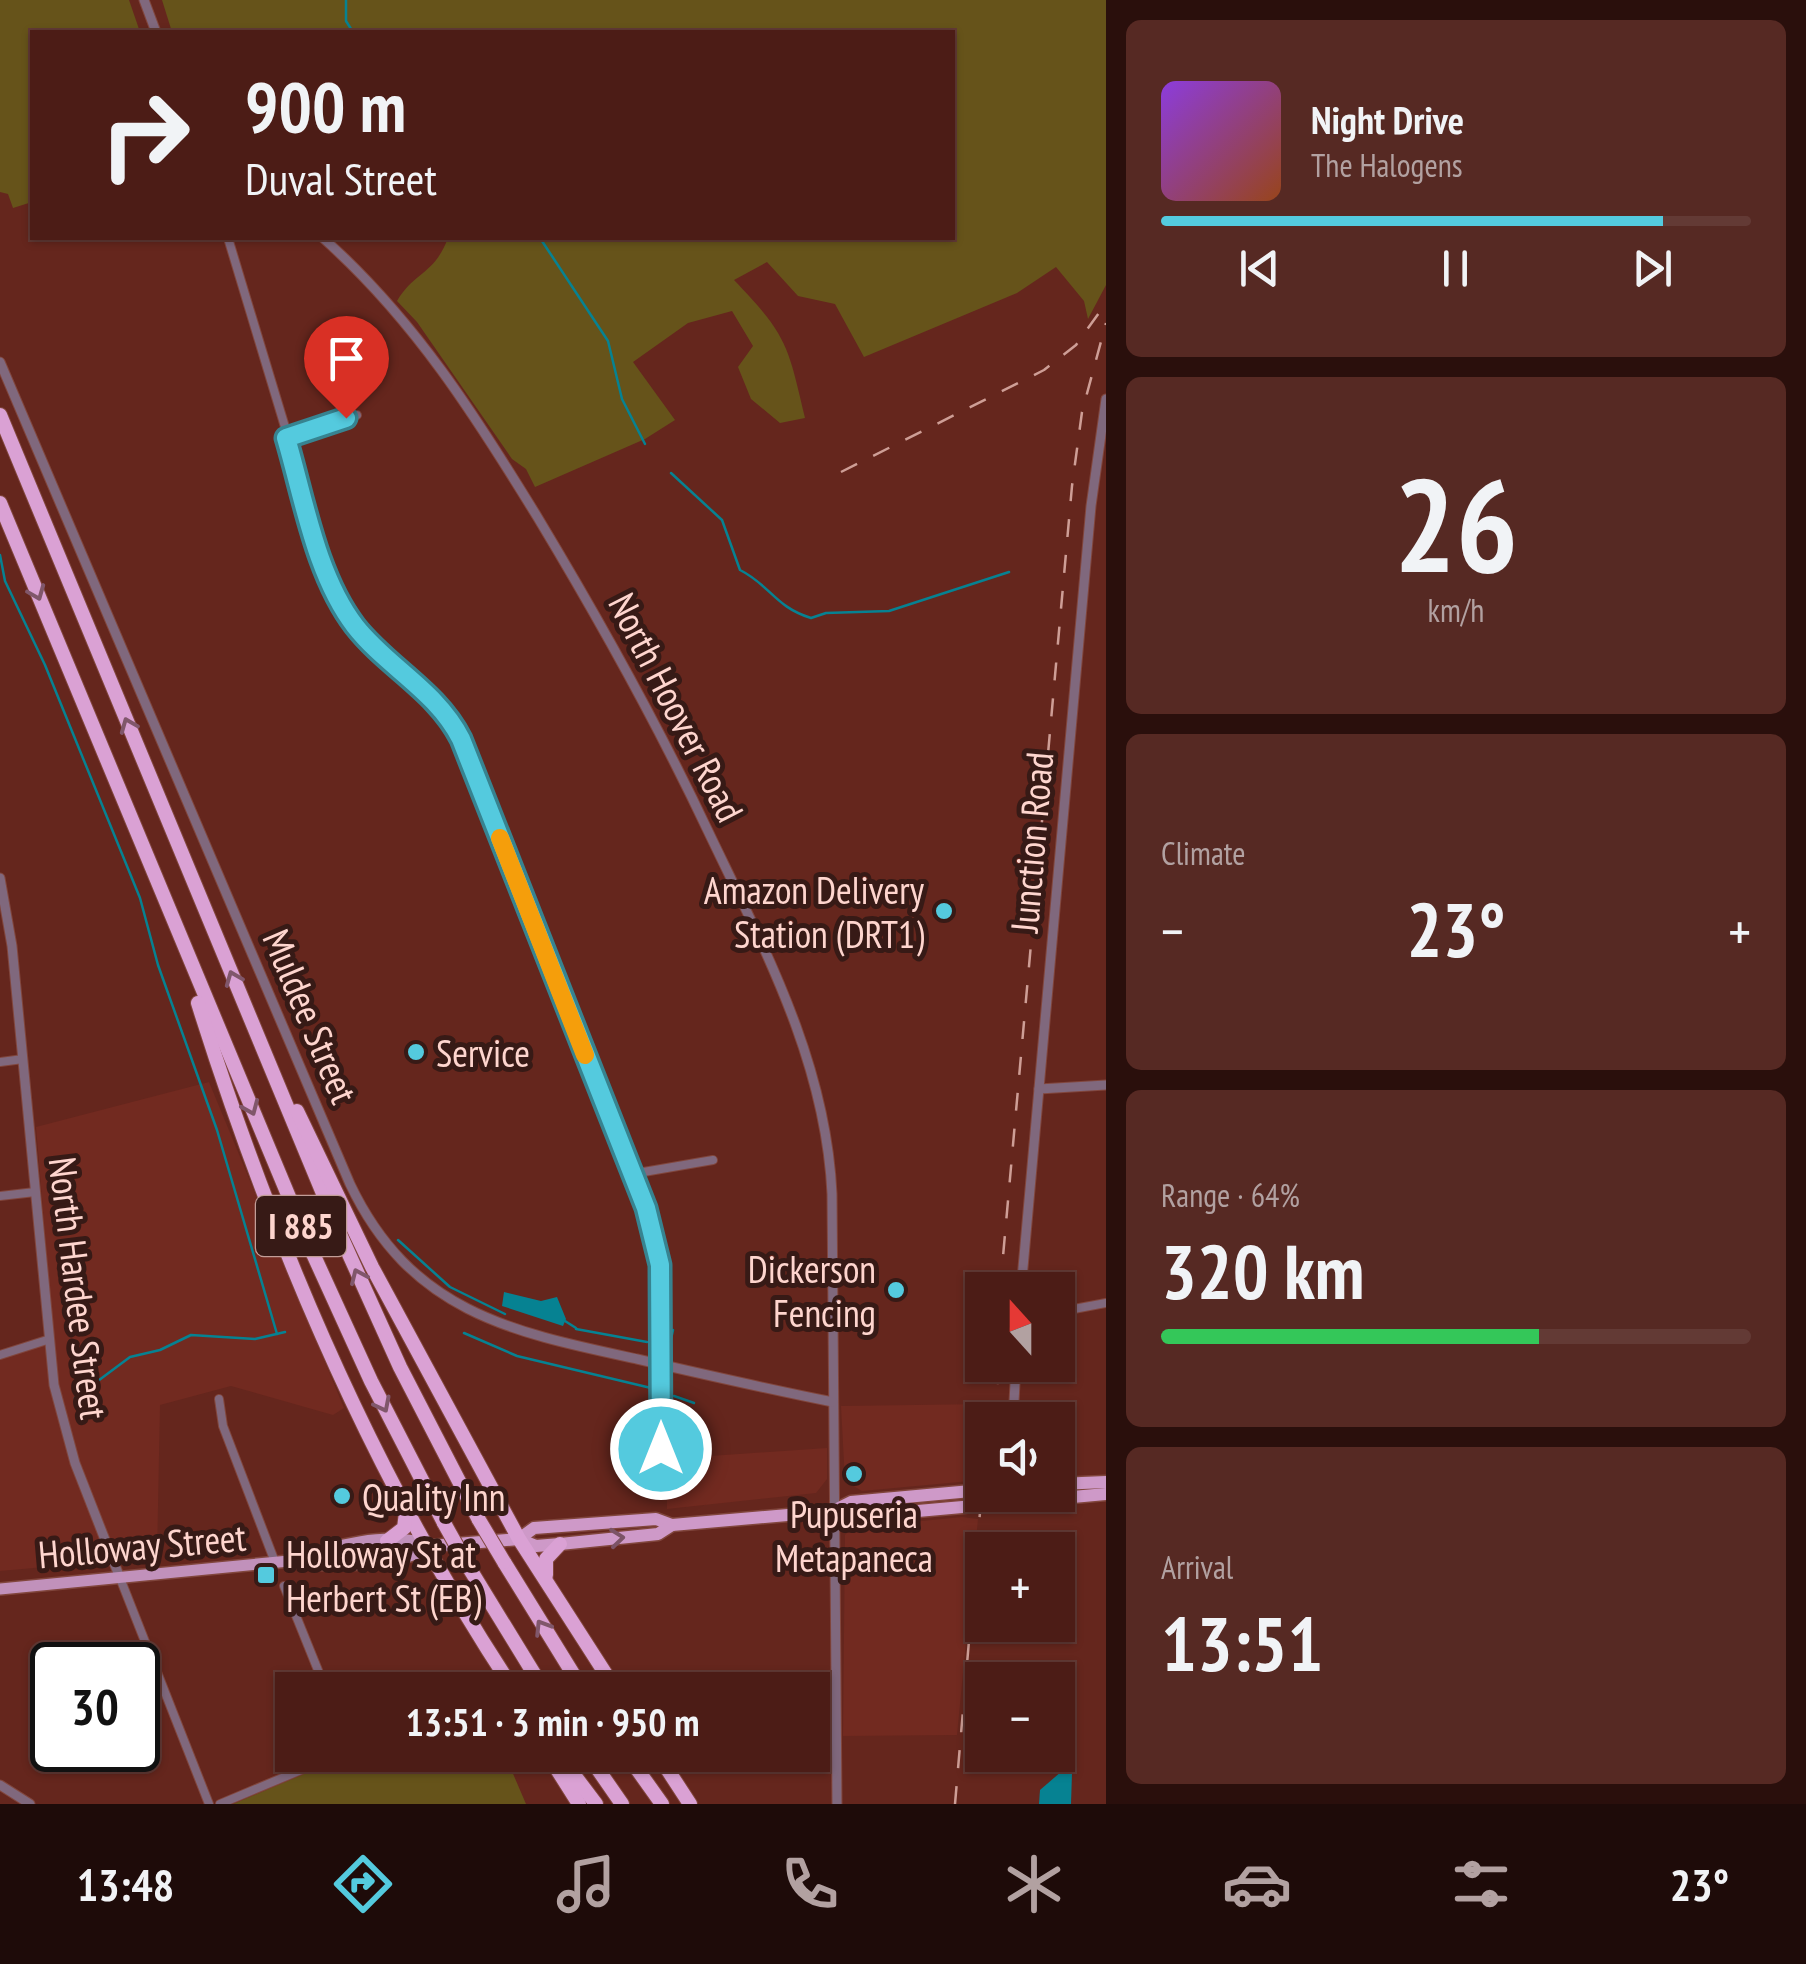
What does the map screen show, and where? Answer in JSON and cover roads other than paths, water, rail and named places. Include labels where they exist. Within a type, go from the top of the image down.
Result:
[{"type":"highway","name":"I 885","points":[[0,414],[270,1068],[400,1367],[479,1520],[572,1672]]},
{"type":"highway","name":"I 885","points":[[0,503],[339,1314],[444,1523],[533,1672]]},
{"type":"highway","points":[[172,921],[212,1046],[296,1272],[407,1504],[502,1672]]},
{"type":"highway","points":[[270,1068],[298,1113],[372,1267],[520,1538],[605,1672]]},
{"type":"highway","points":[[1075,1483],[1106,1482]]},
{"type":"highway","name":"Holloway Street","points":[[430,1546],[520,1538],[534,1528],[553,1526],[656,1519],[672,1525],[833,1511],[850,1502],[965,1492]]},
{"type":"highway","name":"Holloway Street","points":[[1075,1496],[1106,1494]]},
{"type":"highway","points":[[387,1541],[404,1528],[407,1504]]},
{"type":"highway","name":"Holloway Street","points":[[833,1511],[851,1517],[965,1505]]},
{"type":"highway","name":"Holloway Street","points":[[520,1538],[536,1546],[560,1544],[658,1534],[672,1525]]},
{"type":"highway","points":[[548,1581],[545,1563],[560,1544]]},
{"type":"highway","points":[[559,1772],[580,1804]]},
{"type":"highway","points":[[572,1772],[596,1804]]},
{"type":"highway","points":[[600,1772],[622,1804]]},
{"type":"highway","points":[[639,1772],[662,1804]]},
{"type":"highway","points":[[669,1772],[690,1804]]},
{"type":"main road","name":"Holloway Street","points":[[0,1588],[275,1562],[318,1550],[387,1541],[414,1539],[430,1546],[416,1557],[320,1566],[289,1560]]},
{"type":"street","points":[[144,0],[155,30]]},
{"type":"street","points":[[229,240],[321,556],[343,607],[374,646],[446,713],[465,747],[632,1174],[659,1254],[661,1494]]},
{"type":"street","name":"North Hoover Road","points":[[324,240],[410,325],[492,442],[643,695],[777,978],[808,1054],[829,1148],[837,1804]]},
{"type":"street","name":"Muldee Street","points":[[0,362],[343,1168],[378,1232],[428,1286],[483,1319],[529,1335],[833,1402]]},
{"type":"street","name":"Junction Road","points":[[1024,1272],[1091,506],[1106,400]]},
{"type":"street","points":[[286,438],[357,415]]},
{"type":"street","name":"North Hardee Street","points":[[0,878],[12,946],[47,1340],[66,1435],[120,1578]]},
{"type":"street","points":[[0,1062],[23,1058]]},
{"type":"street","points":[[1039,1088],[1106,1085]]},
{"type":"street","points":[[632,1174],[713,1160]]},
{"type":"street","points":[[0,1196],[35,1192]]},
{"type":"street","points":[[1075,1308],[1106,1302]]},
{"type":"street","points":[[0,1355],[47,1340]]},
{"type":"street","points":[[219,1399],[223,1426],[275,1562]]},
{"type":"street","points":[[120,1578],[209,1804]]},
{"type":"street","points":[[284,1586],[319,1672]]},
{"type":"street","points":[[220,1804],[296,1772]]},
{"type":"street","points":[[0,1785],[30,1804]]},
{"type":"water","points":[[504,1292],[541,1301],[557,1297],[566,1319],[563,1326],[502,1306]]},
{"type":"water","points":[[1061,1772],[1072,1773],[1071,1804],[1039,1804],[1040,1790]]},
{"type":"waterway","points":[[346,0],[346,21],[352,30]]},
{"type":"waterway","points":[[541,240],[608,341],[622,399],[645,444]]},
{"type":"waterway","points":[[671,473],[722,520],[740,570],[789,608],[811,618],[826,613],[889,611],[1009,572]]},
{"type":"waterway","points":[[0,555],[5,581],[45,665],[140,898],[158,965],[217,1130],[277,1334]]},
{"type":"waterway","points":[[398,1240],[450,1287],[505,1314]]},
{"type":"waterway","points":[[565,1321],[576,1328]]},
{"type":"waterway","points":[[576,1329],[647,1342]]},
{"type":"waterway","points":[[671,1339],[673,1330]]},
{"type":"waterway","points":[[75,1398],[130,1357],[160,1350],[191,1335],[255,1339],[285,1332]]},
{"type":"waterway","points":[[464,1333],[517,1356],[651,1388]]},
{"type":"waterway","points":[[674,1396],[694,1403]]},
{"type":"railway","points":[[841,472],[1044,370],[1076,345],[1106,303]]},
{"type":"railway","points":[[1002,1272],[1072,486],[1082,412],[1106,323]]},
{"type":"railway","points":[[996,1402],[997,1382]]},
{"type":"railway","points":[[955,1804],[980,1512]]},
{"type":"place","name":"Amazon Delivery Station (DRT1)","points":[[944,911]]},
{"type":"place","name":"Service","points":[[416,1052]]},
{"type":"place","name":"Dickerson Fencing","points":[[896,1290]]},
{"type":"place","name":"Pupuseria Metapaneca","points":[[854,1474]]},
{"type":"place","name":"Quality Inn","points":[[342,1496]]},
{"type":"place","name":"Holloway St at Herbert St (EB)","points":[[266,1575]]}]
